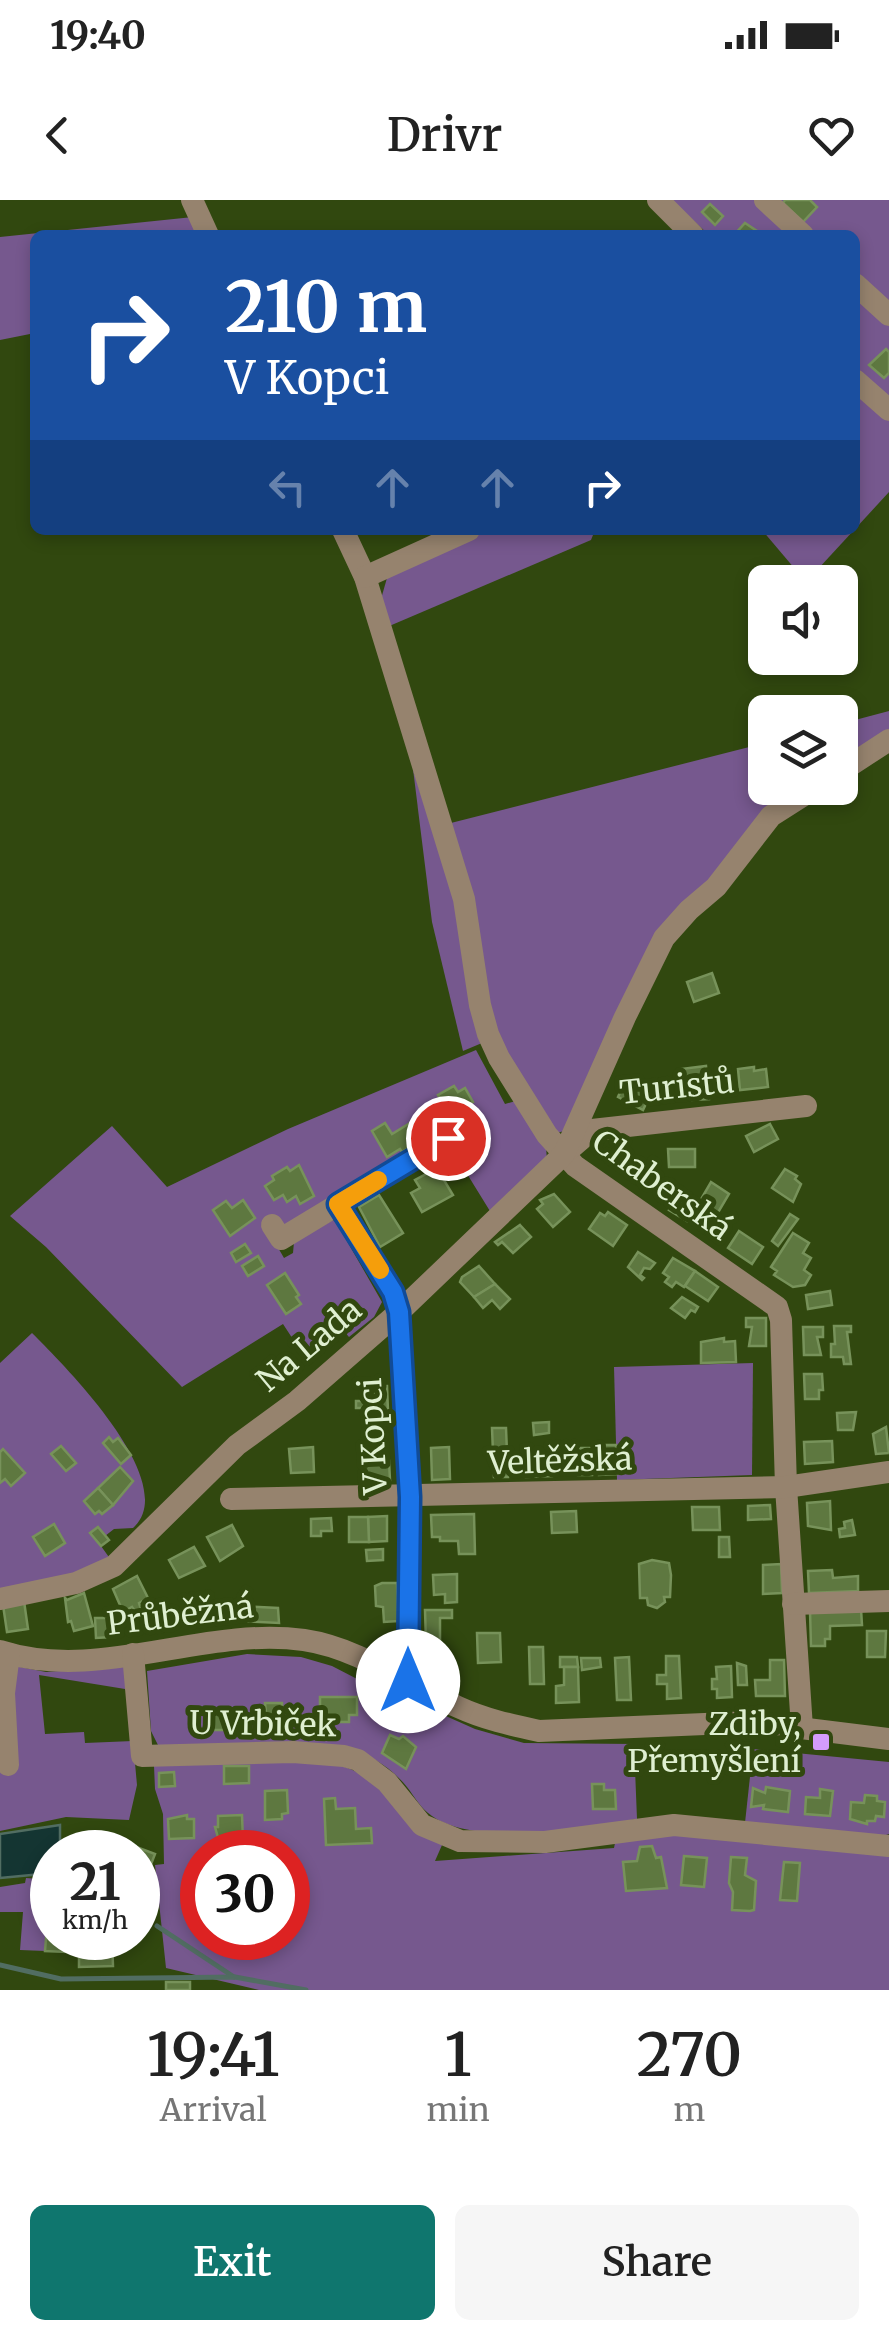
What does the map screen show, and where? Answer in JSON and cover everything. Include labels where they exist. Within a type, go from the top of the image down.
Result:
[{"type":"street","points":[[192,200],[206,230]]},
{"type":"street","points":[[658,200],[688,230]]},
{"type":"street","points":[[765,200],[797,230]]},
{"type":"street","points":[[860,289],[889,315]]},
{"type":"street","points":[[860,384],[889,410]]},
{"type":"street","name":"Chaberská","points":[[345,535],[365,577],[464,900],[488,1034],[517,1090],[547,1135],[575,1166],[777,1308],[782,1320],[786,1487],[802,1728]]},
{"type":"street","points":[[365,577],[458,535]]},
{"type":"street","points":[[858,760],[889,740]]},
{"type":"street","name":"Na Lada","points":[[0,1599],[76,1583],[114,1566],[237,1445],[297,1400],[399,1312],[564,1154],[664,938],[716,887],[772,816],[789,805]]},
{"type":"street","name":"Turistů","points":[[564,1154],[592,1130],[806,1106]]},
{"type":"street","points":[[280,1238],[448,1138],[440,1124]]},
{"type":"street","name":"V Kopci","points":[[338,1204],[393,1292],[399,1312],[410,1497],[408,1681]]},
{"type":"street","name":"Veltěžská","points":[[231,1500],[786,1487],[889,1472]]},
{"type":"street","points":[[794,1604],[889,1600]]},
{"type":"street","name":"Průběžná","points":[[5,1653],[67,1661],[266,1636],[338,1649],[484,1717],[539,1731],[752,1722],[889,1739]]},
{"type":"street","points":[[5,1653],[8,1765]]},
{"type":"street","name":"U Vrbiček","points":[[134,1654],[142,1756],[293,1752],[344,1756],[358,1760],[387,1782],[422,1825],[448,1838],[474,1843],[545,1842],[674,1825],[889,1846]]},
{"type":"shaded area","points":[[671,200],[760,200],[792,230],[704,230]]},
{"type":"shaded area","points":[[771,200],[889,200],[889,311],[860,284],[860,230],[803,230]]},
{"type":"shaded area","points":[[193,217],[199,230],[68,230]]},
{"type":"shaded area","points":[[30,234],[30,334],[0,340],[0,237]]},
{"type":"shaded area","points":[[860,294],[889,321],[889,399],[860,373]]},
{"type":"shaded area","points":[[860,392],[889,418],[889,492],[860,524]]},
{"type":"shaded area","points":[[471,535],[593,535],[591,540],[387,627],[381,599],[387,578]]},
{"type":"shaded area","points":[[766,535],[849,535],[822,565],[792,565]]},
{"type":"shaded area","points":[[889,711],[889,733],[858,752],[858,719]]},
{"type":"shaded area","points":[[748,747],[748,805],[783,805],[741,845],[654,943],[564,1131],[557,1133],[505,1062],[443,825]]},
{"type":"shaded area","points":[[413,769],[457,908],[482,1043],[463,1051],[432,922]]},
{"type":"shaded area","points":[[476,1050],[505,1104],[519,1100],[546,1146],[547,1161],[493,1216],[456,1156],[464,1150],[453,1135],[437,1131],[290,1227],[266,1227],[284,1258],[293,1253],[294,1242],[333,1220],[336,1222],[382,1302],[374,1317],[349,1337],[337,1323],[302,1353],[283,1324],[182,1387],[46,1247],[10,1216],[112,1126],[167,1187],[288,1129]]},
{"type":"shaded area","points":[[32,1333],[113,1425],[143,1483],[144,1508],[133,1528],[114,1529],[105,1536],[98,1527],[91,1532],[111,1560],[87,1571],[0,1593],[0,1363]]},
{"type":"shaded area","points":[[753,1363],[752,1475],[617,1480],[614,1367]]},
{"type":"shaded area","points":[[247,1654],[301,1657],[332,1666],[421,1712],[421,1705],[475,1729],[524,1743],[634,1744],[637,1819],[531,1833],[475,1831],[432,1816],[386,1767],[343,1745],[158,1745],[151,1731],[147,1671]]},
{"type":"shaded area","points":[[0,1663],[46,1672],[127,1666],[130,1696],[125,1689],[39,1675],[45,1734],[84,1732],[85,1743],[133,1741],[137,1785],[129,1820],[66,1817],[0,1831]]},
{"type":"shaded area","points":[[753,1749],[889,1762],[889,1834],[880,1837],[745,1823]]},
{"type":"shaded area","points":[[318,1761],[337,1764],[371,1780],[415,1818],[442,1845],[435,1861],[614,1848],[615,1843],[667,1834],[889,1855],[889,1990],[259,1990],[166,1968],[160,1912],[163,1814],[155,1789],[154,1766]]},
{"type":"shaded area","points":[[30,1878],[30,1950],[20,1950],[23,1912],[0,1912],[0,1887],[25,1883]]},
{"type":"water","points":[[60,1825],[60,1830],[30,1830],[30,1875],[0,1878],[0,1834]]},
{"type":"building","points":[[810,200],[817,207],[803,222],[783,203]]},
{"type":"building","points":[[710,204],[723,216],[715,225],[702,212]]},
{"type":"building","points":[[886,349],[889,373],[884,378],[869,365]]},
{"type":"building","points":[[712,973],[719,993],[694,1002],[687,982]]},
{"type":"building","points":[[706,1066],[709,1099],[692,1100],[691,1096],[684,1096],[681,1069]]},
{"type":"building","points":[[754,1067],[754,1071],[766,1069],[768,1087],[740,1090],[738,1069]]},
{"type":"building","points":[[626,1079],[652,1091],[643,1110],[618,1097]]},
{"type":"building","points":[[454,1086],[458,1092],[465,1088],[473,1102],[464,1107],[468,1113],[462,1117],[458,1111],[446,1119],[439,1109],[444,1105],[438,1095]]},
{"type":"building","points":[[423,1115],[432,1131],[408,1144],[410,1147],[402,1152],[400,1149],[387,1157],[372,1131],[385,1123],[392,1134]]},
{"type":"building","points":[[770,1124],[778,1139],[754,1152],[746,1136]]},
{"type":"building","points":[[668,1149],[695,1149],[695,1167],[669,1167]]},
{"type":"building","points":[[299,1165],[314,1196],[300,1204],[296,1196],[287,1202],[283,1195],[274,1200],[265,1186],[274,1180],[272,1176]]},
{"type":"building","points":[[785,1169],[797,1176],[795,1179],[801,1184],[793,1202],[772,1188]]},
{"type":"building","points":[[428,1173],[437,1178],[441,1175],[453,1195],[422,1212],[411,1193],[420,1188],[415,1180]]},
{"type":"building","points":[[711,1182],[729,1194],[716,1216],[712,1213],[707,1222],[693,1213]]},
{"type":"building","points":[[554,1194],[570,1212],[553,1227],[537,1209],[543,1204],[540,1200]]},
{"type":"building","points":[[379,1195],[403,1233],[380,1247],[359,1207]]},
{"type":"building","points":[[676,1198],[694,1209],[687,1221],[669,1210]]},
{"type":"building","points":[[243,1200],[255,1218],[230,1236],[213,1210],[226,1201],[232,1208]]},
{"type":"building","points":[[608,1212],[627,1225],[613,1246],[589,1229],[600,1213],[605,1216]]},
{"type":"building","points":[[790,1214],[798,1219],[778,1246],[772,1241]]},
{"type":"building","points":[[520,1225],[531,1237],[513,1253],[502,1242],[495,1242]]},
{"type":"building","points":[[739,1231],[763,1247],[752,1264],[728,1248]]},
{"type":"building","points":[[793,1233],[809,1243],[803,1253],[811,1258],[804,1270],[811,1275],[805,1285],[793,1287],[774,1275],[777,1271],[771,1267]]},
{"type":"building","points":[[245,1244],[251,1253],[236,1262],[231,1253]]},
{"type":"building","points":[[638,1252],[655,1263],[650,1269],[644,1268],[642,1280],[628,1267]]},
{"type":"building","points":[[258,1256],[264,1266],[248,1276],[242,1266]]},
{"type":"building","points":[[673,1258],[695,1271],[684,1287],[676,1282],[672,1287],[665,1282],[669,1277],[663,1273]]},
{"type":"building","points":[[479,1266],[495,1284],[474,1297],[460,1282]]},
{"type":"building","points":[[695,1271],[718,1287],[708,1301],[685,1286]]},
{"type":"building","points":[[285,1273],[301,1304],[286,1314],[267,1285]]},
{"type":"building","points":[[495,1284],[510,1299],[500,1309],[492,1300],[483,1308],[474,1297]]},
{"type":"building","points":[[830,1291],[832,1305],[808,1309],[806,1295]]},
{"type":"building","points":[[682,1297],[698,1307],[685,1318],[671,1308]]},
{"type":"building","points":[[746,1318],[766,1318],[766,1346],[749,1346],[752,1327],[746,1327]]},
{"type":"building","points":[[834,1326],[851,1326],[851,1332],[847,1332],[851,1364],[844,1364],[843,1357],[831,1357]]},
{"type":"building","points":[[803,1327],[823,1327],[823,1337],[817,1337],[821,1355],[804,1355]]},
{"type":"building","points":[[724,1338],[724,1342],[735,1341],[736,1362],[701,1363],[701,1342]]},
{"type":"building","points":[[804,1374],[822,1374],[819,1399],[805,1399]]},
{"type":"building","points":[[387,1386],[388,1411],[363,1412],[363,1408],[356,1408],[356,1401],[362,1401],[362,1387]]},
{"type":"building","points":[[856,1412],[853,1430],[838,1430],[837,1413]]},
{"type":"building","points":[[549,1422],[549,1433],[534,1435],[533,1423]]},
{"type":"building","points":[[886,1427],[889,1453],[876,1454],[873,1434]]},
{"type":"building","points":[[492,1428],[506,1428],[508,1477],[494,1477]]},
{"type":"building","points":[[109,1437],[113,1442],[118,1438],[131,1455],[121,1464],[103,1443]]},
{"type":"building","points":[[832,1441],[833,1462],[805,1464],[804,1442]]},
{"type":"building","points":[[598,1445],[616,1445],[617,1474],[599,1475]]},
{"type":"building","points":[[61,1446],[76,1463],[66,1471],[51,1454]]},
{"type":"building","points":[[313,1447],[314,1472],[291,1473],[289,1449]]},
{"type":"building","points":[[449,1447],[450,1479],[432,1480],[431,1448]]},
{"type":"building","points":[[577,1448],[591,1448],[592,1475],[578,1475]]},
{"type":"building","points":[[3,1449],[25,1473],[11,1486],[5,1479],[0,1483]]},
{"type":"building","points":[[526,1455],[552,1455],[552,1476],[526,1477]]},
{"type":"building","points":[[389,1461],[390,1480],[362,1480],[361,1466]]},
{"type":"building","points":[[120,1467],[133,1481],[113,1505],[98,1488]]},
{"type":"building","points":[[98,1488],[113,1505],[102,1514],[95,1514],[84,1501]]},
{"type":"building","points":[[830,1501],[831,1530],[808,1526],[807,1503]]},
{"type":"building","points":[[770,1505],[771,1519],[748,1520],[748,1506]]},
{"type":"building","points":[[692,1507],[719,1507],[720,1530],[693,1530]]},
{"type":"building","points":[[576,1511],[577,1532],[552,1533],[551,1512]]},
{"type":"building","points":[[474,1514],[475,1554],[459,1554],[458,1541],[432,1537],[431,1515]]},
{"type":"building","points":[[387,1516],[387,1541],[369,1542],[368,1517]]},
{"type":"building","points":[[349,1517],[368,1517],[369,1542],[349,1542]]},
{"type":"building","points":[[331,1518],[332,1531],[311,1536],[311,1519]]},
{"type":"building","points":[[852,1520],[855,1535],[840,1537],[839,1529]]},
{"type":"building","points":[[54,1524],[65,1543],[45,1556],[33,1537]]},
{"type":"building","points":[[232,1525],[243,1546],[220,1561],[207,1537]]},
{"type":"building","points":[[98,1527],[109,1540],[101,1546],[90,1533]]},
{"type":"building","points":[[719,1537],[729,1537],[730,1557],[719,1557]]},
{"type":"building","points":[[194,1547],[205,1566],[179,1578],[169,1560]]},
{"type":"building","points":[[383,1549],[383,1560],[367,1561],[366,1550]]},
{"type":"building","points":[[652,1560],[669,1563],[671,1575],[670,1597],[664,1597],[665,1602],[657,1608],[648,1605],[647,1598],[640,1598],[639,1564]]},
{"type":"building","points":[[781,1564],[782,1593],[763,1594],[763,1565]]},
{"type":"building","points":[[832,1570],[833,1578],[858,1576],[858,1591],[809,1593],[808,1571]]},
{"type":"building","points":[[457,1574],[457,1602],[445,1603],[445,1594],[434,1595],[433,1575]]},
{"type":"building","points":[[137,1576],[148,1598],[139,1603],[142,1612],[136,1613],[132,1607],[123,1612],[113,1589]]},
{"type":"building","points":[[397,1583],[398,1621],[384,1622],[383,1607],[376,1606],[375,1586]]},
{"type":"building","points":[[84,1593],[93,1626],[74,1631],[71,1621],[68,1622],[65,1598]]},
{"type":"building","points":[[24,1601],[28,1629],[7,1632],[3,1605]]},
{"type":"building","points":[[240,1606],[278,1608],[279,1623],[240,1621]]},
{"type":"building","points":[[861,1609],[862,1625],[830,1626],[830,1639],[825,1639],[825,1646],[811,1646],[810,1611]]},
{"type":"building","points":[[425,1610],[452,1610],[452,1618],[440,1618],[440,1642],[426,1643]]},
{"type":"building","points":[[95,1618],[111,1618],[112,1637],[96,1638]]},
{"type":"building","points":[[867,1631],[886,1631],[885,1657],[867,1657]]},
{"type":"building","points":[[477,1633],[500,1633],[501,1662],[478,1663]]},
{"type":"building","points":[[529,1647],[543,1647],[544,1684],[530,1684]]},
{"type":"building","points":[[666,1656],[679,1656],[681,1698],[667,1699],[667,1684],[657,1684],[657,1675],[666,1675]]},
{"type":"building","points":[[560,1657],[577,1657],[578,1667],[560,1667]]},
{"type":"building","points":[[629,1657],[631,1700],[617,1700],[615,1658]]},
{"type":"building","points":[[581,1658],[600,1658],[601,1667],[582,1670]]},
{"type":"building","points":[[770,1660],[784,1660],[785,1696],[756,1696],[755,1680],[770,1680]]},
{"type":"building","points":[[737,1663],[746,1666],[747,1685],[738,1685]]},
{"type":"building","points":[[731,1666],[732,1697],[717,1698],[717,1689],[712,1689],[712,1679],[717,1679],[716,1667]]},
{"type":"building","points":[[564,1667],[578,1667],[579,1702],[556,1703],[556,1686],[564,1685]]},
{"type":"building","points":[[320,1697],[357,1697],[357,1715],[349,1715],[349,1722],[329,1722],[329,1716],[320,1717]]},
{"type":"building","points":[[265,1703],[282,1703],[283,1732],[260,1735],[259,1717],[266,1714]]},
{"type":"building","points":[[242,1709],[242,1730],[208,1730],[208,1715],[216,1714],[216,1710]]},
{"type":"building","points":[[390,1735],[399,1739],[403,1736],[416,1747],[406,1769],[382,1753]]},
{"type":"building","points":[[224,1766],[249,1766],[249,1783],[224,1784]]},
{"type":"building","points":[[174,1772],[175,1786],[159,1787],[159,1773]]},
{"type":"building","points":[[592,1784],[604,1784],[604,1790],[615,1790],[616,1809],[593,1809]]},
{"type":"building","points":[[766,1787],[790,1791],[788,1812],[763,1809],[764,1805],[751,1807],[753,1788],[765,1793]]},
{"type":"building","points":[[820,1789],[833,1791],[830,1816],[805,1814],[806,1797],[820,1798]]},
{"type":"building","points":[[287,1790],[288,1813],[282,1814],[282,1819],[265,1820],[265,1791]]},
{"type":"building","points":[[865,1795],[877,1796],[877,1801],[885,1802],[884,1817],[876,1816],[875,1821],[867,1824],[850,1819],[851,1802],[864,1803]]},
{"type":"building","points":[[335,1798],[336,1809],[355,1808],[356,1829],[371,1828],[372,1843],[326,1845],[324,1799]]},
{"type":"building","points":[[187,1815],[187,1819],[194,1819],[194,1830],[180,1830],[180,1839],[169,1839],[168,1819]]},
{"type":"building","points":[[242,1815],[243,1830],[216,1830],[218,1816]]},
{"type":"building","points":[[652,1846],[656,1858],[661,1857],[667,1888],[626,1891],[623,1862],[637,1861],[640,1847]]},
{"type":"building","points":[[684,1856],[707,1858],[704,1887],[681,1885]]},
{"type":"building","points":[[731,1857],[747,1858],[745,1875],[756,1881],[754,1910],[732,1910]]},
{"type":"building","points":[[784,1862],[800,1863],[797,1901],[780,1900]]},
{"type":"building","points":[[79,1960],[113,1960],[113,1966],[79,1967]]},
{"type":"building","points":[[166,1982],[190,1982],[190,1990],[166,1990]]},
{"type":"waterway","points":[[160,1928],[234,1977]]},
{"type":"waterway","points":[[0,1965],[61,1979],[235,1977],[306,1990]]},
{"type":"slow traffic","points":[[378,1180],[338,1204],[380,1270]]},
{"type":"place","name":"Zdiby, Přemyšlení","points":[[821,1742]]},
{"type":"route","points":[[408,1681],[410,1497],[399,1312],[393,1292],[338,1204],[448,1138]]}]
